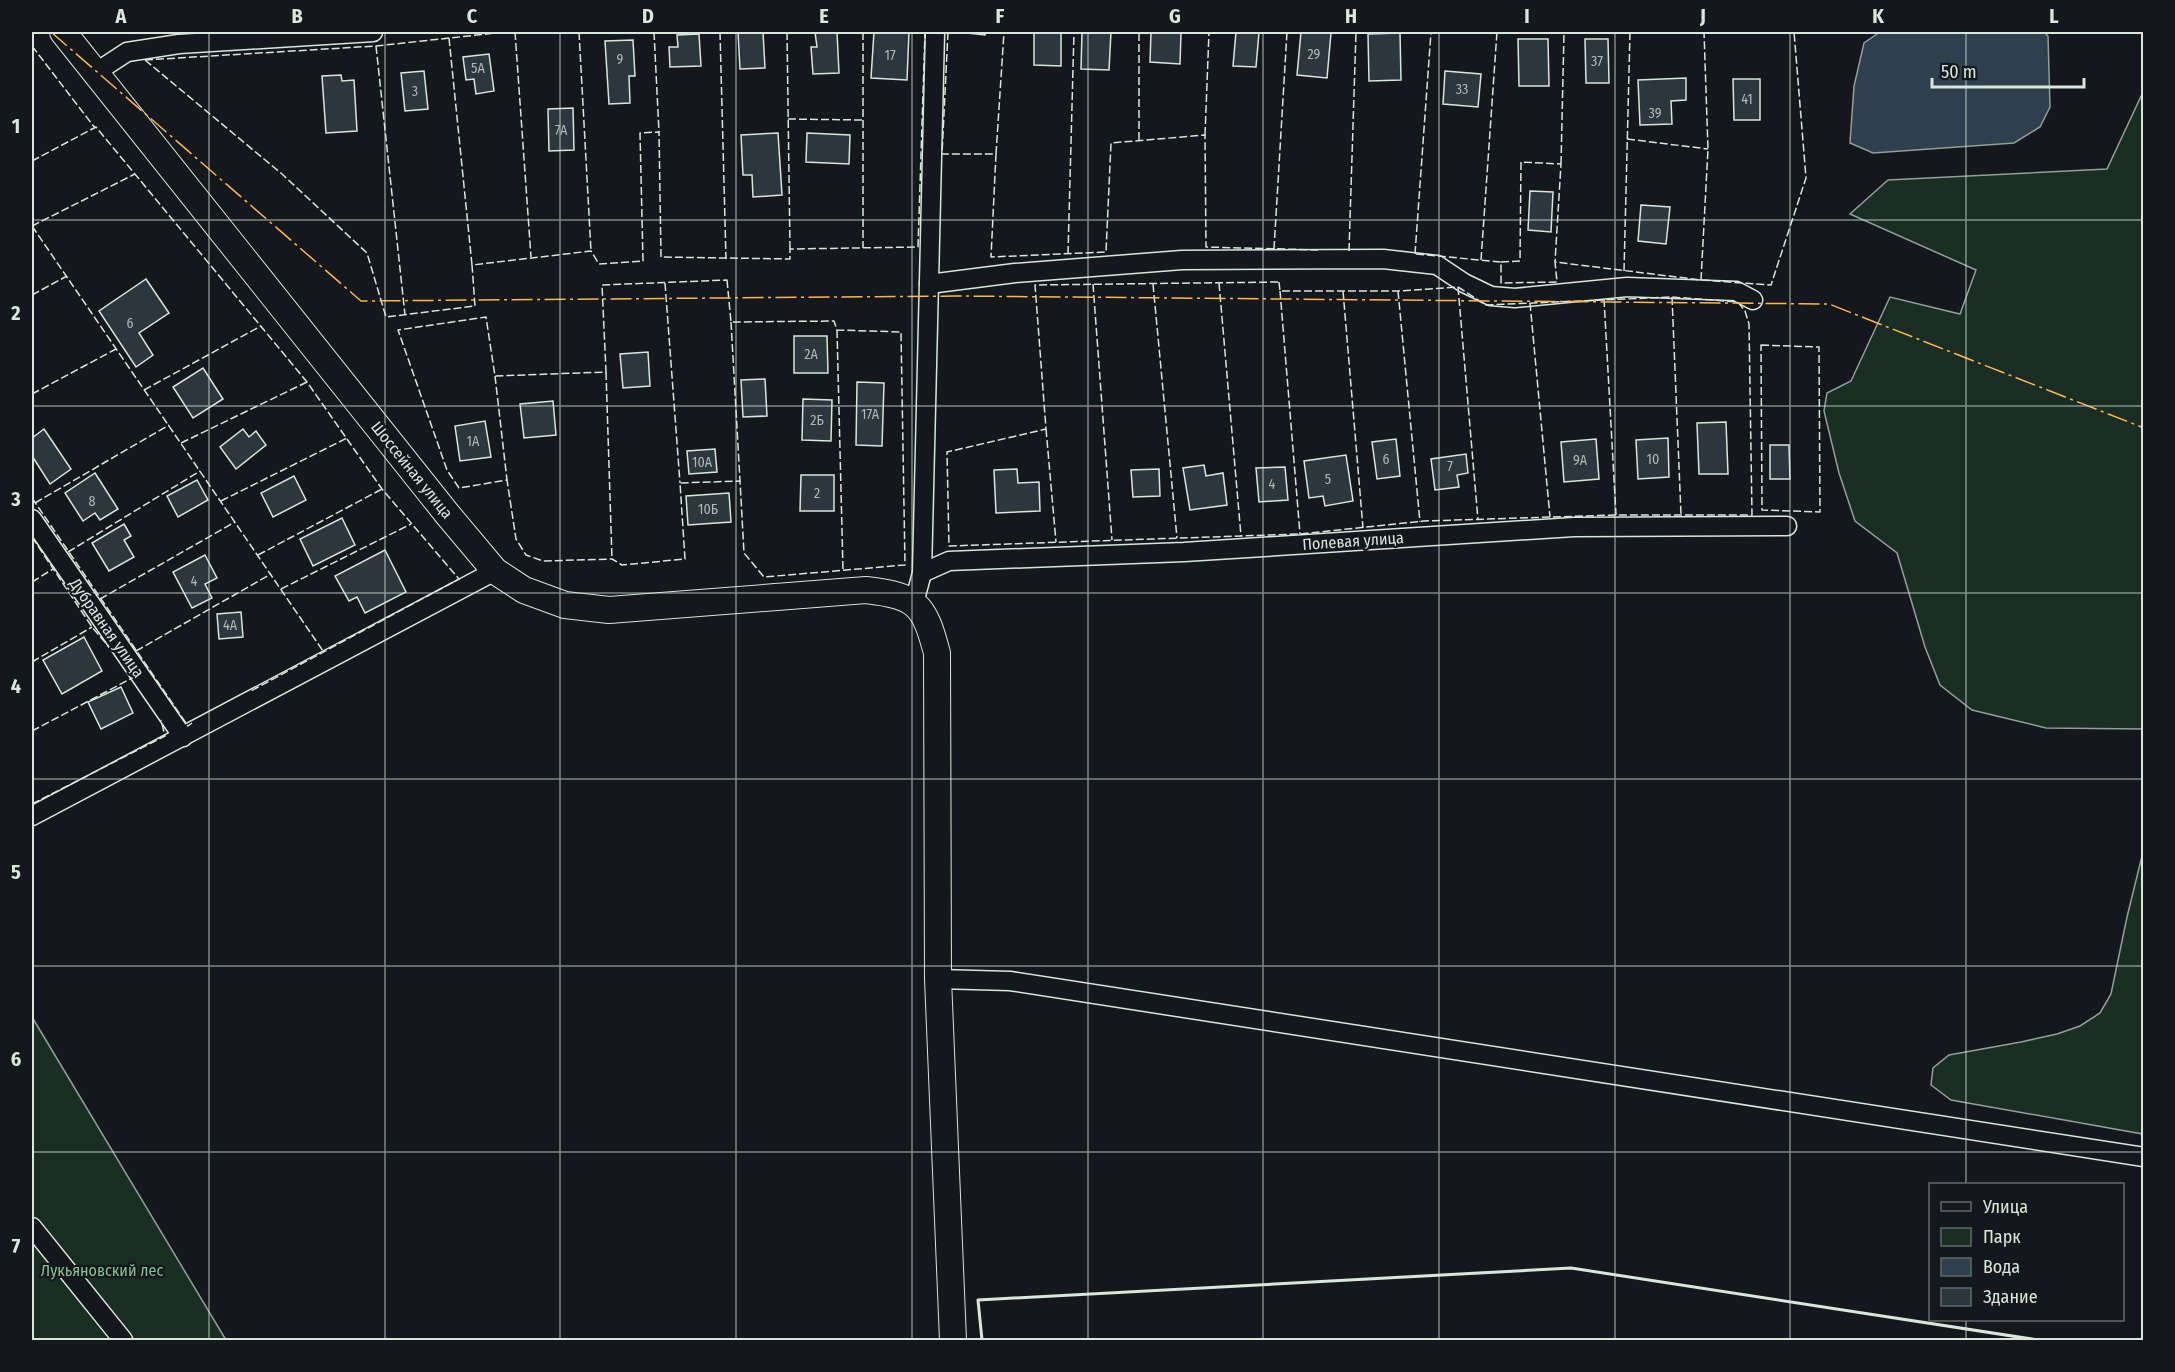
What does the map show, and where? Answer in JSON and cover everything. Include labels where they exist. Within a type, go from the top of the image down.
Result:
[{"type":"main road","name":"Шоссейная улица","points":[[63,32],[448,516],[495,570],[524,590],[566,605],[609,610],[866,590],[894,594],[914,603]]},
{"type":"main road","points":[[914,603],[928,622],[937,653],[938,980],[953,1341]]},
{"type":"street","points":[[95,73],[127,52],[179,44],[373,32]]},
{"type":"street","points":[[914,603],[922,573],[935,32]]},
{"type":"street","points":[[929,284],[1015,273],[1182,260],[1383,259],[1437,265],[1464,283],[1491,296],[1515,298],[1627,287],[1736,291],[1753,300]]},
{"type":"street","name":"Дубравная улица","points":[[32,519],[183,737]]},
{"type":"street","name":"Полевая улица","points":[[922,573],[949,561],[1184,552],[1574,527],[1786,526]]},
{"type":"street","points":[[32,816],[495,570]]},
{"type":"street","points":[[938,980],[1010,981],[2144,1157]]},
{"type":"street","points":[[32,1227],[123,1341]]},
{"type":"green space","points":[[2143,92],[2143,729],[2046,728],[1972,710],[1940,685],[1925,647],[1897,553],[1855,521],[1839,473],[1824,411],[1827,393],[1851,381],[1890,297],[1960,314],[1976,270],[1850,214],[1888,180],[2107,169]]},
{"type":"green space","points":[[2143,852],[2143,1134],[1951,1100],[1931,1085],[1933,1068],[1949,1055],[2057,1034],[2080,1026],[2100,1013],[2111,994]]},
{"type":"green space","name":"Лукьяновский лес","points":[[32,1017],[226,1340],[32,1340]]},
{"type":"water","points":[[1880,32],[2044,32],[2048,36],[2050,107],[2040,127],[2014,143],[1873,153],[1850,143],[1854,86],[1864,43]]},
{"type":"building","points":[[738,32],[763,32],[765,68],[740,69]]},
{"type":"building","points":[[815,32],[837,32],[839,73],[813,74],[811,47],[817,47]]},
{"type":"building","points":[[874,32],[909,32],[907,80],[871,78]]},
{"type":"building","points":[[958,32],[985,32],[985,35]]},
{"type":"building","points":[[1034,32],[1061,32],[1061,66],[1034,65]]},
{"type":"building","points":[[1082,32],[1111,32],[1109,70],[1081,69]]},
{"type":"building","points":[[1151,32],[1181,32],[1180,64],[1150,62]]},
{"type":"building","points":[[1236,32],[1259,32],[1256,67],[1233,66]]},
{"type":"building","points":[[1301,32],[1331,33],[1327,78],[1297,75]]},
{"type":"building","points":[[1400,33],[1401,80],[1369,81],[1368,34]]},
{"type":"building","points":[[699,34],[701,66],[670,67],[669,47],[678,47],[677,35]]},
{"type":"building","points":[[1518,39],[1548,39],[1549,86],[1519,86]]},
{"type":"building","points":[[1585,39],[1608,39],[1609,83],[1586,83]]},
{"type":"building","points":[[633,40],[635,76],[629,76],[630,103],[609,104],[605,41]]},
{"type":"building","points":[[489,54],[494,91],[476,94],[474,79],[466,80],[463,57]]},
{"type":"building","points":[[424,71],[428,109],[405,111],[401,73]]},
{"type":"building","points":[[1445,71],[1481,74],[1478,107],[1443,104]]},
{"type":"building","points":[[341,75],[342,81],[354,80],[357,131],[326,133],[322,76]]},
{"type":"building","points":[[1686,78],[1686,100],[1671,101],[1672,124],[1640,125],[1638,80]]},
{"type":"building","points":[[1733,79],[1760,79],[1760,120],[1734,120]]},
{"type":"building","points":[[573,108],[574,150],[549,151],[548,109]]},
{"type":"building","points":[[778,133],[782,195],[753,197],[752,175],[743,175],[741,135]]},
{"type":"building","points":[[807,133],[850,135],[849,164],[806,162]]},
{"type":"building","points":[[1530,191],[1553,192],[1551,232],[1528,230]]},
{"type":"building","points":[[1641,205],[1670,207],[1666,244],[1638,241]]},
{"type":"building","points":[[146,279],[169,313],[139,333],[153,355],[136,367],[99,311]]},
{"type":"building","points":[[794,336],[827,336],[828,373],[794,373]]},
{"type":"building","points":[[648,352],[650,386],[623,388],[620,354]]},
{"type":"building","points":[[203,368],[223,399],[193,418],[173,387]]},
{"type":"building","points":[[765,379],[767,416],[743,417],[741,380]]},
{"type":"building","points":[[857,382],[884,383],[882,446],[856,445]]},
{"type":"building","points":[[803,399],[832,400],[831,441],[802,440]]},
{"type":"building","points":[[553,401],[556,435],[524,438],[520,404]]},
{"type":"building","points":[[485,421],[491,457],[460,461],[455,426]]},
{"type":"building","points":[[1726,422],[1728,474],[1699,474],[1697,423]]},
{"type":"building","points":[[44,429],[71,469],[50,484],[32,456],[32,438]]},
{"type":"building","points":[[243,429],[249,437],[256,431],[266,445],[236,469],[220,447]]},
{"type":"building","points":[[1668,438],[1669,477],[1638,479],[1636,440]]},
{"type":"building","points":[[1396,439],[1400,476],[1377,479],[1372,442]]},
{"type":"building","points":[[1596,439],[1599,479],[1564,482],[1561,442]]},
{"type":"building","points":[[1770,445],[1789,445],[1790,479],[1770,479]]},
{"type":"building","points":[[715,449],[717,472],[689,474],[687,451]]},
{"type":"building","points":[[1466,454],[1468,473],[1457,475],[1459,487],[1435,490],[1431,459]]},
{"type":"building","points":[[1346,455],[1353,501],[1325,506],[1323,496],[1309,498],[1304,461]]},
{"type":"building","points":[[1204,465],[1206,476],[1223,473],[1227,505],[1190,510],[1183,468]]},
{"type":"building","points":[[1285,467],[1288,500],[1259,502],[1256,468]]},
{"type":"building","points":[[1017,469],[1018,483],[1039,482],[1040,511],[996,513],[994,470]]},
{"type":"building","points":[[1159,469],[1160,496],[1133,497],[1131,470]]},
{"type":"building","points":[[95,473],[118,509],[100,520],[95,513],[83,521],[65,493]]},
{"type":"building","points":[[801,475],[834,475],[834,511],[800,511]]},
{"type":"building","points":[[294,476],[306,500],[273,517],[261,493]]},
{"type":"building","points":[[197,480],[208,500],[178,517],[167,496]]},
{"type":"building","points":[[729,493],[731,522],[688,525],[686,496]]},
{"type":"building","points":[[342,518],[355,545],[313,566],[300,539]]},
{"type":"building","points":[[124,524],[131,536],[124,540],[134,557],[109,571],[92,543]]},
{"type":"building","points":[[385,550],[406,592],[365,613],[357,597],[349,601],[335,576]]},
{"type":"building","points":[[205,555],[217,578],[205,584],[212,598],[192,608],[173,572]]},
{"type":"building","points":[[241,612],[243,637],[219,639],[217,614]]},
{"type":"building","points":[[84,637],[102,671],[62,694],[43,660]]},
{"type":"building","points":[[121,687],[133,713],[101,729],[88,702]]},
{"type":"fence","points":[[97,32],[104,32]]},
{"type":"fence","points":[[145,60],[376,46],[505,32]]},
{"type":"fence","points":[[515,32],[531,257]]},
{"type":"fence","points":[[579,32],[591,251]]},
{"type":"fence","points":[[654,32],[659,132]]},
{"type":"fence","points":[[720,32],[726,259]]},
{"type":"fence","points":[[787,32],[790,249]]},
{"type":"fence","points":[[863,32],[863,248]]},
{"type":"fence","points":[[145,60],[282,174],[367,253],[386,317],[475,306],[472,265],[591,251],[599,264],[643,261],[640,133],[659,132],[661,257],[790,259],[790,249],[918,247],[925,32]]},
{"type":"fence","points":[[948,32],[942,154],[996,154],[991,257],[1106,252],[1111,143],[1205,135],[1206,247],[1320,250]]},
{"type":"fence","points":[[996,154],[1004,32]]},
{"type":"fence","points":[[1068,254],[1074,32]]},
{"type":"fence","points":[[1139,32],[1139,140]]},
{"type":"fence","points":[[1205,135],[1209,32]]},
{"type":"fence","points":[[1274,249],[1287,32]]},
{"type":"fence","points":[[1349,251],[1356,32]]},
{"type":"fence","points":[[1415,254],[1431,32]]},
{"type":"fence","points":[[1481,260],[1497,32]]},
{"type":"fence","points":[[1561,164],[1564,32]]},
{"type":"fence","points":[[1624,271],[1630,32]]},
{"type":"fence","points":[[1701,280],[1708,149],[1704,32]]},
{"type":"fence","points":[[1416,254],[1501,262],[1501,283],[1557,282],[1555,262],[1701,280],[1771,285],[1806,178],[1794,32]]},
{"type":"fence","points":[[449,38],[472,265]]},
{"type":"fence","points":[[32,46],[95,128]]},
{"type":"fence","points":[[376,46],[405,315]]},
{"type":"fence","points":[[788,119],[863,120]]},
{"type":"fence","points":[[32,161],[96,127],[307,382],[382,489],[459,579],[249,692]]},
{"type":"fence","points":[[1627,139],[1708,149]]},
{"type":"fence","points":[[1501,262],[1520,261],[1521,162],[1561,164],[1555,262]]},
{"type":"fence","points":[[32,226],[135,174]]},
{"type":"fence","points":[[32,226],[323,651]]},
{"type":"fence","points":[[32,295],[67,276]]},
{"type":"fence","points":[[727,280],[731,322],[834,321],[837,330],[901,332],[905,565],[764,577],[744,553],[740,481],[680,483],[685,559],[622,565],[612,559],[543,561],[526,555],[516,539],[507,480],[459,488],[447,470],[398,330],[486,317],[495,376],[606,372],[602,285],[727,280]]},
{"type":"fence","points":[[1279,282],[1280,291],[1398,291],[1458,287],[1486,305],[1672,297],[1738,302],[1745,311],[1749,324],[1752,515],[1616,515],[1424,521],[1300,534],[949,546],[947,452],[1046,429],[1035,285],[1279,282]]},
{"type":"fence","points":[[665,283],[680,483]]},
{"type":"fence","points":[[1219,283],[1241,536]]},
{"type":"fence","points":[[1093,284],[1112,540]]},
{"type":"fence","points":[[1153,284],[1177,538]]},
{"type":"fence","points":[[1458,287],[1478,520]]},
{"type":"fence","points":[[1280,291],[1300,534]]},
{"type":"fence","points":[[1343,291],[1363,528]]},
{"type":"fence","points":[[1398,291],[1420,522]]},
{"type":"fence","points":[[1672,297],[1681,515]]},
{"type":"fence","points":[[1604,299],[1616,515]]},
{"type":"fence","points":[[1530,303],[1550,517]]},
{"type":"fence","points":[[731,322],[740,481]]},
{"type":"fence","points":[[144,390],[261,326]]},
{"type":"fence","points":[[837,330],[843,570]]},
{"type":"fence","points":[[1761,345],[1819,347],[1820,512],[1762,510],[1761,345]]},
{"type":"fence","points":[[32,394],[116,349]]},
{"type":"fence","points":[[606,372],[612,559]]},
{"type":"fence","points":[[495,376],[507,480]]},
{"type":"fence","points":[[181,443],[307,382]]},
{"type":"fence","points":[[35,503],[169,425]]},
{"type":"fence","points":[[1046,429],[1056,542]]},
{"type":"fence","points":[[221,501],[347,438]]},
{"type":"fence","points":[[68,552],[200,471]]},
{"type":"fence","points":[[258,555],[382,489]]},
{"type":"fence","points":[[32,498],[188,726],[192,723]]},
{"type":"fence","points":[[100,599],[235,522]]},
{"type":"fence","points":[[281,589],[411,524]]},
{"type":"fence","points":[[32,537],[92,627],[115,654]]},
{"type":"fence","points":[[32,582],[53,569]]},
{"type":"fence","points":[[136,651],[271,574]]},
{"type":"fence","points":[[32,662],[92,627]]},
{"type":"fence","points":[[32,731],[134,677]]},
{"type":"fence","points":[[32,804],[165,736],[161,720]]},
{"type":"wall","points":[[982,1340],[978,1300],[1571,1268],[2038,1340]]},
{"type":"power","points":[[51,32],[361,301],[956,296],[1829,304],[2144,428]]}]
